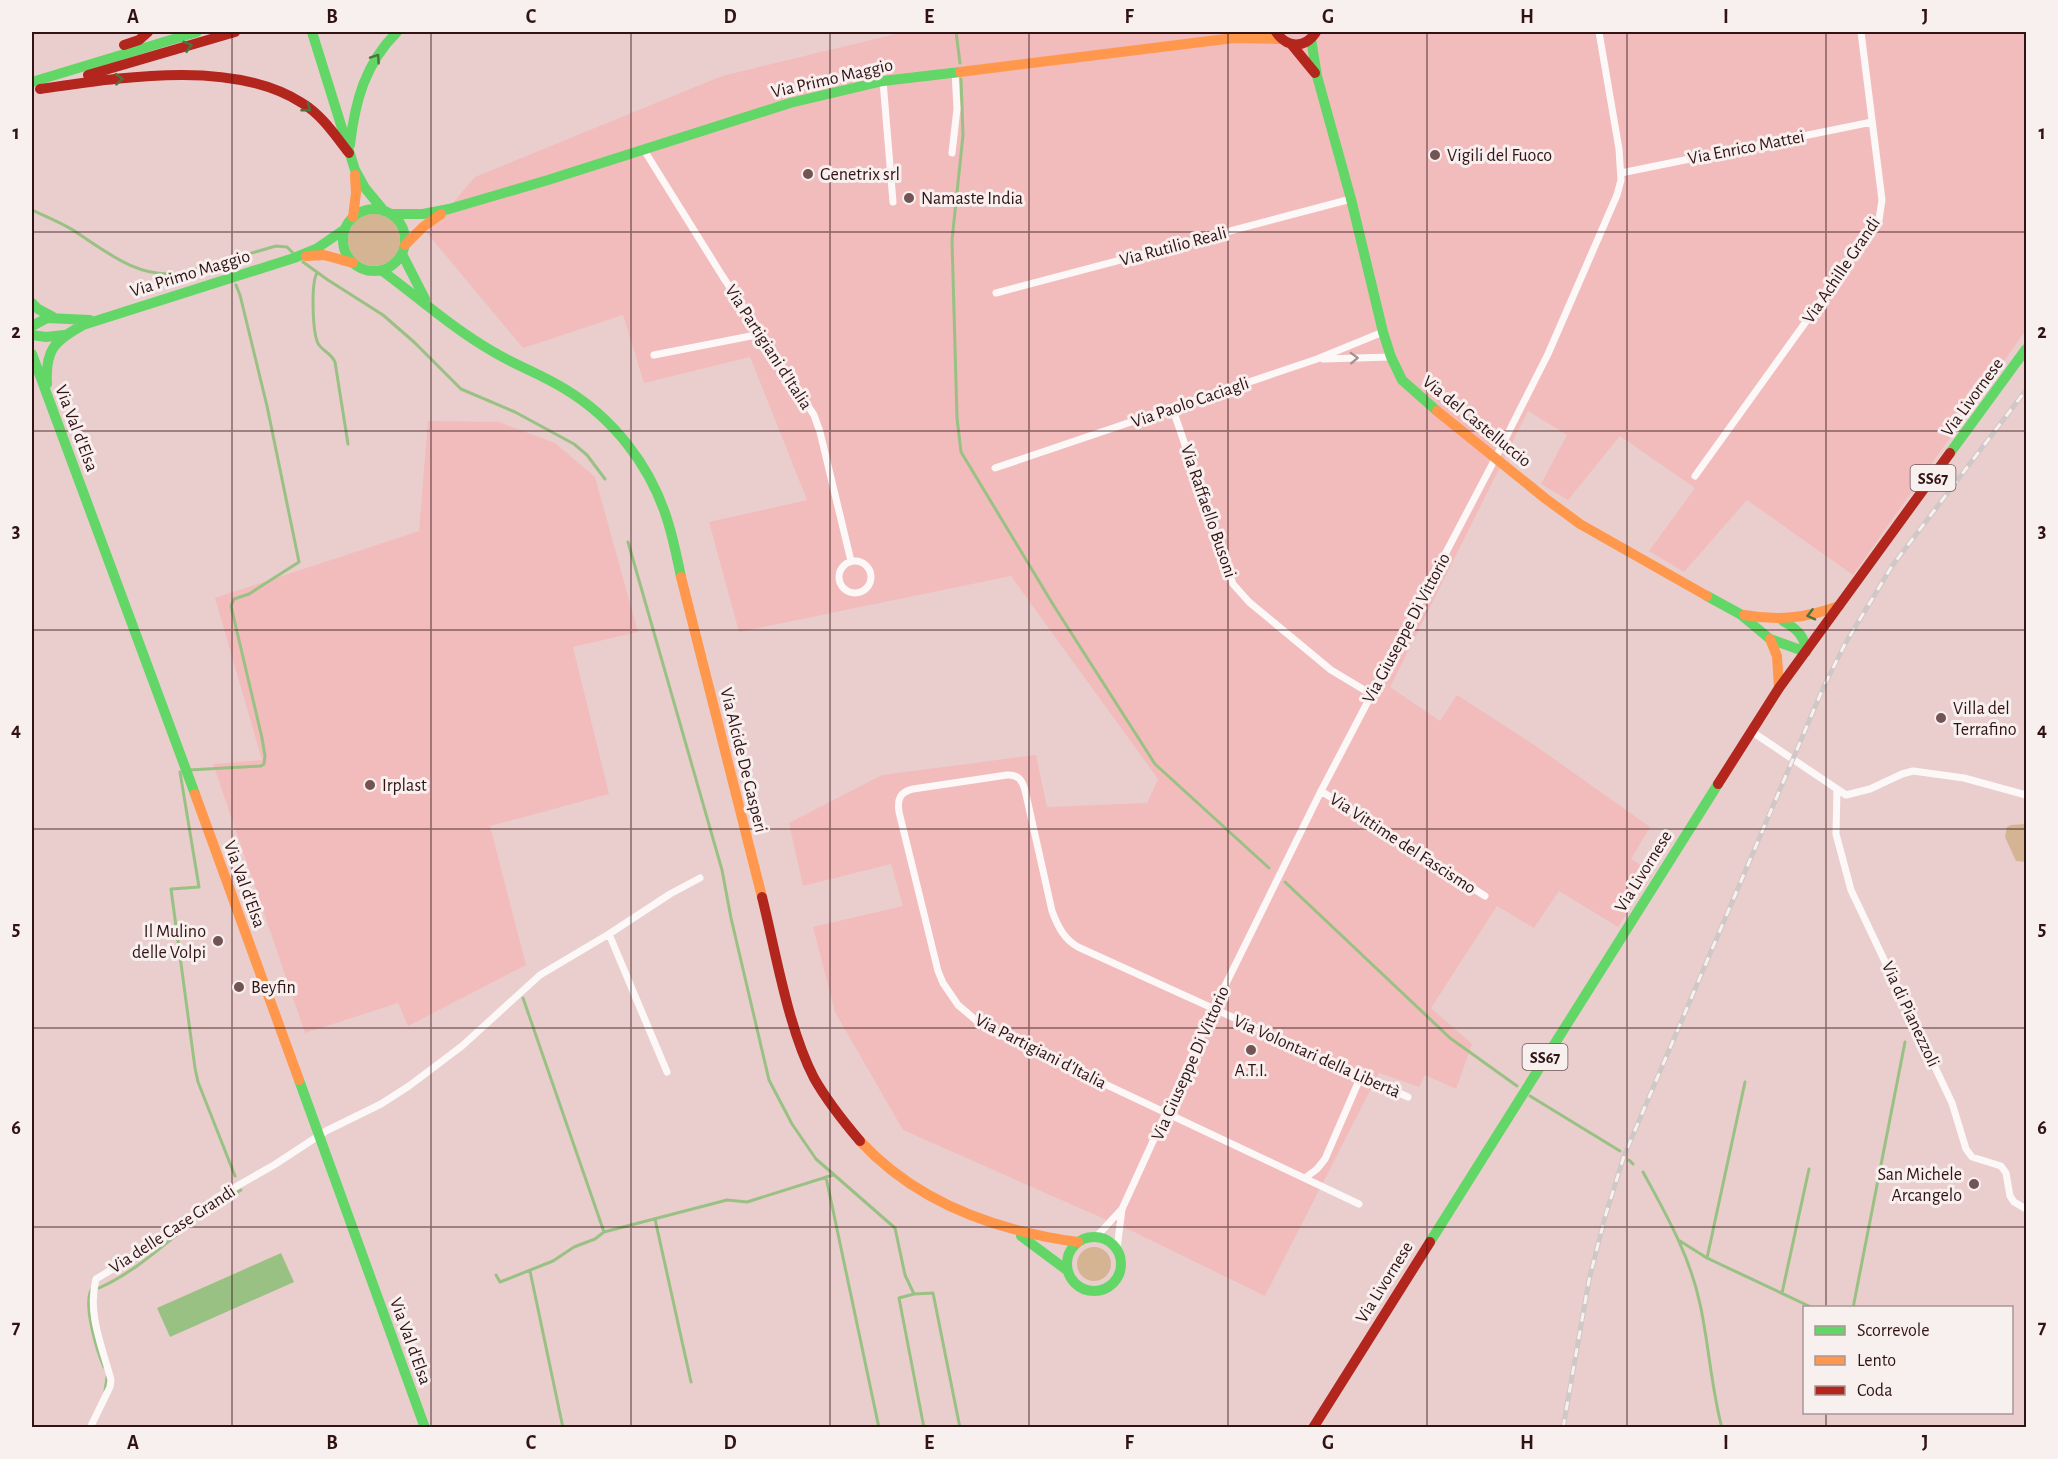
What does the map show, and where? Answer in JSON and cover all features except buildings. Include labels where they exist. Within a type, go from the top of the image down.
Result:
[{"type":"main road","points":[[36,86],[73,64],[140,40],[148,32]]},
{"type":"main road","points":[[36,86],[197,32]]},
{"type":"main road","points":[[36,86],[235,32]]},
{"type":"main road","points":[[312,32],[355,170],[364,188],[403,227],[403,249],[393,264],[381,270],[371,271],[354,263],[344,248],[345,229],[353,217],[356,193],[355,170]]},
{"type":"main road","points":[[349,153],[353,111],[361,84],[374,58],[398,32]]},
{"type":"main road","name":"Via Primo Maggio","points":[[1234,38],[1252,32]]},
{"type":"main road","points":[[1292,45],[1306,43],[1316,34]]},
{"type":"main road","name":"Via del Castelluccio","points":[[1316,34],[1317,76],[1351,199],[1383,332],[1398,374],[1407,385],[1546,499],[1580,524],[1740,614],[1770,639],[1806,652]]},
{"type":"main road","name":"Via Primo Maggio","points":[[388,212],[423,214],[449,209],[790,103],[883,81],[1234,38],[1278,35],[1292,45]]},
{"type":"main road","points":[[1292,45],[1317,76]]},
{"type":"main road","points":[[36,86],[172,76],[214,77],[253,82],[295,98],[324,121],[349,153]]},
{"type":"main road","points":[[353,217],[368,209],[388,212]]},
{"type":"main road","name":"Via Primo Maggio","points":[[403,249],[423,227],[449,209]]},
{"type":"main road","name":"Via Primo Maggio","points":[[48,402],[45,373],[47,356],[54,343],[65,335],[96,320],[294,258],[316,249],[345,229]]},
{"type":"main road","name":"Via Alcide De Gasperi","points":[[403,249],[429,305]]},
{"type":"main road","name":"Via Primo Maggio","points":[[294,258],[324,255],[354,263]]},
{"type":"main road","name":"Via Alcide De Gasperi","points":[[381,270],[486,348],[544,376],[589,404],[625,438],[658,493],[667,519],[714,704],[783,989],[801,1045],[815,1078],[839,1117],[868,1150],[887,1167],[938,1200],[1013,1231],[1052,1240],[1078,1242]]},
{"type":"main road","name":"Via Primo Maggio","points":[[32,303],[38,309],[56,318]]},
{"type":"main road","name":"Via Primo Maggio","points":[[32,326],[40,320],[56,318],[96,320]]},
{"type":"main road","name":"Via Primo Maggio","points":[[32,335],[46,337],[65,335]]},
{"type":"main road","name":"Via Livornese","points":[[1313,1428],[1750,731],[2026,349]]},
{"type":"main road","name":"Via Val d'Elsa","points":[[32,354],[320,1135],[425,1428]]},
{"type":"main road","name":"Via del Castelluccio","points":[[1740,614],[1783,621],[1813,616],[1839,606]]},
{"type":"main road","points":[[1783,621],[1799,630],[1806,642],[1806,652]]},
{"type":"main road","points":[[1770,639],[1778,656],[1779,688]]},
{"type":"main road","name":"Via Alcide De Gasperi","points":[[1013,1231],[1037,1246],[1068,1271]]},
{"type":"main road","points":[[1096,1237],[1108,1240],[1117,1249],[1121,1265],[1116,1280],[1102,1290],[1094,1291],[1078,1286],[1068,1271],[1067,1260],[1069,1253],[1078,1242],[1096,1237]]},
{"type":"street","name":"Via Giuseppe Di Vittorio","points":[[1096,1237],[1122,1209],[1213,1010],[1321,791],[1496,457],[1548,354],[1588,266],[1617,195],[1621,173],[1599,32]]},
{"type":"street","name":"Via Achille Grandi","points":[[1695,476],[1878,220],[1882,200],[1861,32]]},
{"type":"street","points":[[952,153],[957,109],[955,71]]},
{"type":"street","points":[[883,81],[893,202]]},
{"type":"street","name":"Via Enrico Mattei","points":[[1621,173],[1872,122]]},
{"type":"street","name":"Via Partigiani d'Italia","points":[[644,150],[723,277],[814,415],[851,561]]},
{"type":"street","name":"Via Rutilio Reali","points":[[996,292],[1351,199]]},
{"type":"street","name":"Via Paolo Caciagli","points":[[995,468],[1317,359],[1383,332]]},
{"type":"street","points":[[654,355],[761,334]]},
{"type":"street","points":[[1317,359],[1391,357]]},
{"type":"street","name":"Via Raffaello Busoni","points":[[1172,407],[1233,584],[1249,602],[1331,670],[1371,694]]},
{"type":"street","points":[[851,561],[866,565],[871,574],[869,585],[860,592],[846,590],[840,581],[839,576],[843,567],[851,561]]},
{"type":"street","points":[[1750,731],[1846,795],[1855,794],[1913,771],[1964,778],[2026,795]]},
{"type":"street","name":"Via Partigiani d'Italia","points":[[1007,775],[914,789],[907,791],[899,800],[899,812],[934,956],[943,983],[958,1005],[984,1027],[1359,1203]]},
{"type":"street","name":"Via Volontari della Libertà","points":[[1007,775],[1017,776],[1024,785],[1052,911],[1058,927],[1067,940],[1213,1010],[1408,1097]]},
{"type":"street","name":"Via di Pianezzoli","points":[[1837,789],[1836,834],[1851,890],[1952,1103],[1966,1149],[1972,1157],[2001,1166],[2006,1173],[2010,1196],[2014,1202],[2026,1209]]},
{"type":"street","name":"Via Vittime del Fascismo","points":[[1321,791],[1485,896]]},
{"type":"street","points":[[320,1135],[381,1104],[410,1086],[462,1046],[540,975],[670,894],[700,878]]},
{"type":"street","points":[[609,934],[667,1071]]},
{"type":"street","name":"Via Volontari della Libertà","points":[[1305,1178],[1325,1159],[1361,1076]]},
{"type":"street","name":"Via delle Case Grandi","points":[[90,1428],[110,1387],[111,1380],[93,1306],[96,1279],[146,1249],[216,1198],[274,1165],[320,1135]]},
{"type":"street","name":"Via Giuseppe Di Vittorio","points":[[1117,1249],[1122,1209]]},
{"type":"shaded area","points":[[904,32],[2026,32],[2026,330],[1853,575],[1747,500],[1684,572],[1649,551],[1695,488],[1620,436],[1568,500],[1541,484],[1567,435],[1528,411],[1390,687],[1440,721],[1457,695],[1533,744],[1650,827],[1631,859],[1653,873],[1618,927],[1559,891],[1534,928],[1497,906],[1431,1008],[1472,1044],[1456,1089],[1425,1075],[1419,1087],[1379,1073],[1265,1296],[1134,1232],[903,1130],[835,1012],[813,927],[903,906],[891,864],[803,886],[789,823],[882,775],[1036,755],[1047,807],[1147,803],[1158,779],[1011,576],[739,632],[709,522],[807,500],[750,357],[644,383],[623,315],[523,348],[427,233],[475,177],[722,76]]},
{"type":"shaded area","points":[[369,214],[379,214],[388,218],[396,226],[400,240],[396,254],[388,262],[379,266],[369,266],[360,262],[352,254],[348,245],[348,235],[352,226],[360,218]]},
{"type":"shaded area","points":[[428,421],[499,422],[555,443],[595,477],[638,632],[573,647],[609,794],[490,826],[526,965],[408,1026],[398,1003],[305,1033],[213,764],[262,760],[215,598],[419,531]]},
{"type":"shaded area","points":[[2026,824],[2026,862],[2016,861],[2005,837],[2007,827]]},
{"type":"shaded area","points":[[1094,1247],[1106,1252],[1111,1264],[1106,1276],[1094,1281],[1082,1276],[1077,1264],[1082,1252]]},
{"type":"shaded area","points":[[281,1253],[294,1282],[170,1337],[157,1308]]},
{"type":"waterway","points":[[956,32],[960,63]]},
{"type":"waterway","points":[[961,79],[963,135],[952,240],[957,418],[961,452],[1054,606],[1155,764],[1269,868]]},
{"type":"waterway","points":[[32,210],[68,227],[124,262],[152,272],[182,273],[276,246],[287,247],[294,254]]},
{"type":"waterway","points":[[230,260],[232,269]]},
{"type":"waterway","points":[[303,262],[383,315],[461,389],[515,412],[574,444],[587,455],[605,479]]},
{"type":"waterway","points":[[317,273],[313,298],[315,331],[319,345],[335,362],[348,444]]},
{"type":"waterway","points":[[189,770],[264,764],[262,738],[231,606],[234,599],[249,594],[299,562],[267,406],[236,285]]},
{"type":"waterway","points":[[628,542],[722,870],[769,1080],[792,1124],[816,1159],[895,1228],[905,1275],[914,1294]]},
{"type":"waterway","points":[[180,772],[199,887],[171,889],[195,1068],[198,1082],[235,1176]]},
{"type":"waterway","points":[[1285,882],[1450,1038],[1517,1086]]},
{"type":"waterway","points":[[523,998],[604,1232]]},
{"type":"waterway","points":[[1853,1306],[1905,1042]]},
{"type":"waterway","points":[[1707,1258],[1745,1082]]},
{"type":"waterway","points":[[1530,1096],[1620,1151]]},
{"type":"waterway","points":[[1629,1160],[1633,1164]]},
{"type":"waterway","points":[[1782,1293],[1809,1169]]},
{"type":"waterway","points":[[1643,1172],[1676,1236],[1696,1286],[1722,1428]]},
{"type":"waterway","points":[[496,1275],[500,1282],[553,1261],[604,1232],[727,1200],[747,1202],[833,1175]]},
{"type":"waterway","points":[[826,1177],[879,1428]]},
{"type":"waterway","points":[[99,1288],[135,1267],[196,1220],[241,1190]]},
{"type":"waterway","points":[[655,1219],[691,1382]]},
{"type":"waterway","points":[[1680,1241],[1707,1258],[1809,1306]]},
{"type":"waterway","points":[[530,1271],[563,1428]]},
{"type":"waterway","points":[[92,1288],[89,1295],[90,1315],[94,1339],[104,1367]]},
{"type":"waterway","points":[[924,1428],[899,1298],[933,1293],[960,1428]]},
{"type":"waterway","points":[[105,1391],[107,1377]]},
{"type":"railway","points":[[1563,1428],[1589,1280],[1624,1156],[1824,686],[1845,644],[1892,566],[2026,390]]},
{"type":"traffic: fast","points":[[32,82],[197,32]]},
{"type":"traffic: fast","points":[[312,32],[355,170],[365,188],[384,211]]},
{"type":"traffic: fast","points":[[350,145],[363,84],[377,57],[397,32]]},
{"type":"traffic: fast","points":[[1311,39],[1317,76],[1391,357],[1402,380],[1437,411]]},
{"type":"traffic: fast","points":[[391,214],[423,214],[449,209],[790,103],[883,81],[960,72]]},
{"type":"traffic: fast","points":[[374,209],[386,211],[396,218],[403,228],[405,240],[403,252],[396,262],[386,269],[374,271],[362,269],[352,262],[345,252],[343,240],[345,228],[352,218],[362,211],[374,209]]},
{"type":"traffic: fast","points":[[47,384],[48,363],[53,348],[65,336],[83,325],[294,258],[316,249],[345,229]]},
{"type":"traffic: fast","points":[[402,254],[425,299]]},
{"type":"traffic: fast","points":[[381,270],[477,342],[565,389],[599,414],[614,429],[640,462],[660,499],[681,577]]},
{"type":"traffic: fast","points":[[32,303],[53,317]]},
{"type":"traffic: fast","points":[[32,326],[47,318],[90,320]]},
{"type":"traffic: fast","points":[[32,335],[46,337],[64,335]]},
{"type":"traffic: fast","points":[[1950,453],[2026,349]]},
{"type":"traffic: fast","points":[[32,354],[195,794]]},
{"type":"traffic: fast","points":[[1707,596],[1740,614],[1770,639],[1806,652],[1799,634],[1783,621]]},
{"type":"traffic: fast","points":[[1430,1242],[1718,784]]},
{"type":"traffic: fast","points":[[299,1080],[425,1428]]},
{"type":"traffic: fast","points":[[1021,1236],[1068,1271]]},
{"type":"traffic: fast","points":[[1094,1237],[1104,1239],[1113,1245],[1119,1254],[1121,1264],[1119,1274],[1113,1283],[1104,1289],[1094,1291],[1084,1289],[1075,1283],[1069,1274],[1067,1264],[1069,1254],[1075,1245],[1084,1239],[1094,1237]]},
{"type":"traffic: slow","points":[[960,72],[1234,38],[1280,39]]},
{"type":"traffic: slow","points":[[353,217],[356,193],[355,175]]},
{"type":"traffic: slow","points":[[405,245],[423,227],[441,214]]},
{"type":"traffic: slow","points":[[306,256],[324,255],[353,263]]},
{"type":"traffic: slow","points":[[1437,411],[1580,524],[1707,596]]},
{"type":"traffic: slow","points":[[681,577],[762,897]]},
{"type":"traffic: slow","points":[[1744,615],[1769,618],[1792,617],[1839,606]]},
{"type":"traffic: slow","points":[[1770,639],[1777,656],[1779,688]]},
{"type":"traffic: slow","points":[[195,794],[299,1080]]},
{"type":"traffic: slow","points":[[860,1141],[882,1163],[907,1181],[960,1211],[1018,1230],[1078,1242]]},
{"type":"traffic: jam","points":[[124,45],[139,40],[148,32]]},
{"type":"traffic: jam","points":[[88,75],[235,32]]},
{"type":"traffic: jam","points":[[1276,32],[1291,44],[1301,44],[1312,38],[1316,32]]},
{"type":"traffic: jam","points":[[1292,45],[1315,73]]},
{"type":"traffic: jam","points":[[40,89],[104,80],[174,75],[243,80],[274,89],[302,103],[316,113],[349,153]]},
{"type":"traffic: jam","points":[[1718,784],[1779,688],[1950,453]]},
{"type":"traffic: jam","points":[[762,897],[790,1014],[805,1058],[824,1095],[860,1141]]},
{"type":"traffic: jam","points":[[1313,1428],[1430,1242]]},
{"type":"place","name":"Vigili del Fuoco","points":[[1435,155]]},
{"type":"place","name":"Genetrix srl","points":[[808,174]]},
{"type":"place","name":"Namaste India","points":[[909,198]]},
{"type":"place","name":"Villa del Terrafino","points":[[1941,718]]},
{"type":"place","name":"Irplast","points":[[370,785]]},
{"type":"place","name":"Il Mulino delle Volpi","points":[[218,941]]},
{"type":"place","name":"Beyfin","points":[[239,987]]},
{"type":"place","name":"A.T.I.","points":[[1251,1050]]},
{"type":"place","name":"San Michele Arcangelo","points":[[1974,1184]]}]
